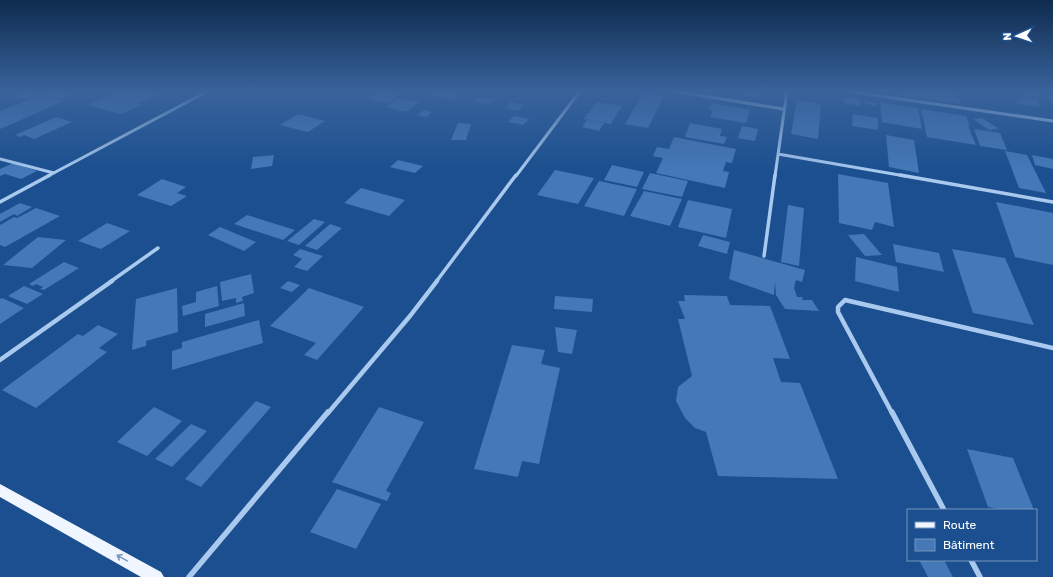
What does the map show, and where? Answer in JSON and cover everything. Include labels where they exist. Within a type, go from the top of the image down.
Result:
[{"type":"main road","points":[[0,490],[156,577]]},
{"type":"street","points":[[0,202],[157,118]]},
{"type":"street","points":[[189,577],[410,316],[560,118]]},
{"type":"street","points":[[764,256],[783,118]]},
{"type":"street","points":[[1032,118],[1053,121]]},
{"type":"street","points":[[778,154],[1053,202]]},
{"type":"street","points":[[0,159],[54,173]]},
{"type":"street","points":[[0,360],[158,248]]},
{"type":"street","points":[[943,509],[838,312],[838,307],[845,300],[1053,348]]},
{"type":"street","points":[[972,561],[980,577]]},
{"type":"building","points":[[0,118],[25,118],[0,129]]},
{"type":"building","points":[[54,118],[72,122],[34,139],[24,135],[21,137],[15,135]]},
{"type":"building","points":[[292,118],[313,118],[325,121],[308,132],[280,125]]},
{"type":"building","points":[[512,118],[529,119],[523,125],[508,122]]},
{"type":"building","points":[[585,118],[615,118],[611,124],[584,119]]},
{"type":"building","points":[[629,118],[653,118],[648,128],[625,124]]},
{"type":"building","points":[[716,118],[748,118],[746,123]]},
{"type":"building","points":[[794,118],[820,118],[818,139],[791,134]]},
{"type":"building","points":[[853,118],[878,118],[878,130],[852,126]]},
{"type":"building","points":[[882,118],[920,118],[922,129],[882,122]]},
{"type":"building","points":[[923,118],[967,118],[970,127],[968,126],[976,145],[927,137]]},
{"type":"building","points":[[982,118],[999,129],[989,130],[973,119]]},
{"type":"building","points":[[587,120],[604,123],[599,131],[582,127]]},
{"type":"building","points":[[458,123],[471,124],[466,140],[451,140]]},
{"type":"building","points":[[690,123],[722,129],[720,136],[727,137],[724,144],[685,137]]},
{"type":"building","points":[[742,126],[758,129],[755,141],[738,138]]},
{"type":"building","points":[[974,129],[1000,133],[1007,150],[980,146]]},
{"type":"building","points":[[886,135],[914,140],[919,173],[889,167]]},
{"type":"building","points":[[674,137],[736,149],[732,163],[726,162],[723,171],[729,172],[725,188],[656,173],[663,158],[653,156],[657,147],[669,149]]},
{"type":"building","points":[[1005,151],[1027,155],[1046,193],[1019,188]]},
{"type":"building","points":[[274,155],[272,166],[251,169],[253,157]]},
{"type":"building","points":[[1032,155],[1053,159],[1053,169],[1035,165]]},
{"type":"building","points":[[398,160],[423,166],[415,173],[390,167]]},
{"type":"building","points":[[13,163],[37,171],[21,179],[5,174],[0,176],[0,169]]},
{"type":"building","points":[[612,165],[644,172],[637,187],[604,180]]},
{"type":"building","points":[[555,170],[594,178],[578,204],[537,195]]},
{"type":"building","points":[[650,173],[688,181],[682,197],[642,189]]},
{"type":"building","points":[[838,174],[888,183],[894,227],[875,222],[872,230],[839,223]]},
{"type":"building","points":[[162,179],[186,187],[177,193],[187,196],[171,206],[137,195]]},
{"type":"building","points":[[599,181],[637,189],[624,216],[584,206]]},
{"type":"building","points":[[361,188],[405,200],[389,216],[344,203]]},
{"type":"building","points":[[644,191],[682,199],[670,226],[630,216]]},
{"type":"building","points":[[688,200],[732,209],[726,238],[678,227]]},
{"type":"building","points":[[996,202],[1053,213],[1053,265],[1015,257]]},
{"type":"building","points":[[20,203],[32,207],[17,216],[14,214],[0,222],[0,214]]},
{"type":"building","points":[[788,205],[804,208],[799,266],[781,262]]},
{"type":"building","points":[[36,208],[60,216],[5,247],[0,245],[0,225],[14,217],[17,218]]},
{"type":"building","points":[[247,215],[295,230],[283,240],[234,224]]},
{"type":"building","points":[[314,219],[325,222],[299,245],[287,241]]},
{"type":"building","points":[[107,223],[130,231],[101,249],[78,241]]},
{"type":"building","points":[[330,224],[342,228],[317,250],[305,246]]},
{"type":"building","points":[[220,227],[256,242],[244,251],[208,235]]},
{"type":"building","points":[[864,234],[882,255],[865,256],[848,235]]},
{"type":"building","points":[[703,235],[730,242],[727,254],[698,246]]},
{"type":"building","points":[[38,237],[66,240],[32,268],[3,265]]},
{"type":"building","points":[[893,244],[939,253],[944,272],[896,262]]},
{"type":"building","points":[[300,249],[323,256],[307,271],[294,267],[302,259],[293,255]]},
{"type":"building","points":[[952,249],[1005,258],[1034,325],[973,313]]},
{"type":"building","points":[[734,250],[805,270],[802,282],[796,280],[794,288],[797,297],[803,297],[802,300],[812,300],[819,311],[785,309],[776,295],[775,282],[774,295],[729,279]]},
{"type":"building","points":[[856,257],[897,267],[899,292],[855,281]]},
{"type":"building","points":[[64,262],[79,268],[44,290],[40,289],[43,287],[36,284],[33,286],[29,284]]},
{"type":"building","points":[[251,274],[254,293],[242,297],[243,301],[236,303],[236,298],[222,301],[220,282]]},
{"type":"building","points":[[288,281],[300,285],[292,292],[280,288]]},
{"type":"building","points":[[24,286],[43,294],[27,304],[8,296]]},
{"type":"building","points":[[217,286],[219,306],[183,316],[182,306],[196,302],[196,292]]},
{"type":"building","points":[[177,288],[178,332],[146,341],[146,346],[132,350],[136,299]]},
{"type":"building","points":[[309,288],[364,307],[317,360],[304,355],[316,343],[270,326]]},
{"type":"building","points":[[684,295],[727,296],[730,305],[770,306],[790,359],[773,358],[781,382],[800,383],[838,479],[718,476],[706,432],[695,428],[685,418],[676,401],[678,387],[692,376],[678,319],[685,319],[678,301],[685,301]]},
{"type":"building","points":[[555,296],[593,299],[592,312],[554,309]]},
{"type":"building","points":[[2,298],[24,308],[0,324],[0,299]]},
{"type":"building","points":[[244,303],[245,316],[205,327],[205,314]]},
{"type":"building","points":[[259,320],[263,343],[172,370],[172,351],[182,348],[182,342]]},
{"type":"building","points":[[98,325],[118,334],[99,348],[107,352],[36,408],[2,390],[78,334],[83,336]]},
{"type":"building","points":[[555,327],[577,330],[572,354],[558,352]]},
{"type":"building","points":[[512,345],[545,350],[541,364],[560,368],[539,464],[522,461],[518,477],[474,469]]},
{"type":"building","points":[[256,401],[271,407],[201,487],[185,479]]},
{"type":"building","points":[[154,407],[182,421],[147,456],[117,442]]},
{"type":"building","points":[[379,407],[424,422],[386,491],[391,493],[387,501],[332,482]]},
{"type":"building","points":[[191,424],[207,431],[172,467],[155,459]]},
{"type":"building","points":[[967,449],[1013,458],[1034,509],[999,509],[988,507]]},
{"type":"building","points":[[337,489],[381,504],[356,549],[310,532]]},
{"type":"building","points":[[920,561],[945,561],[953,577],[928,577]]}]
